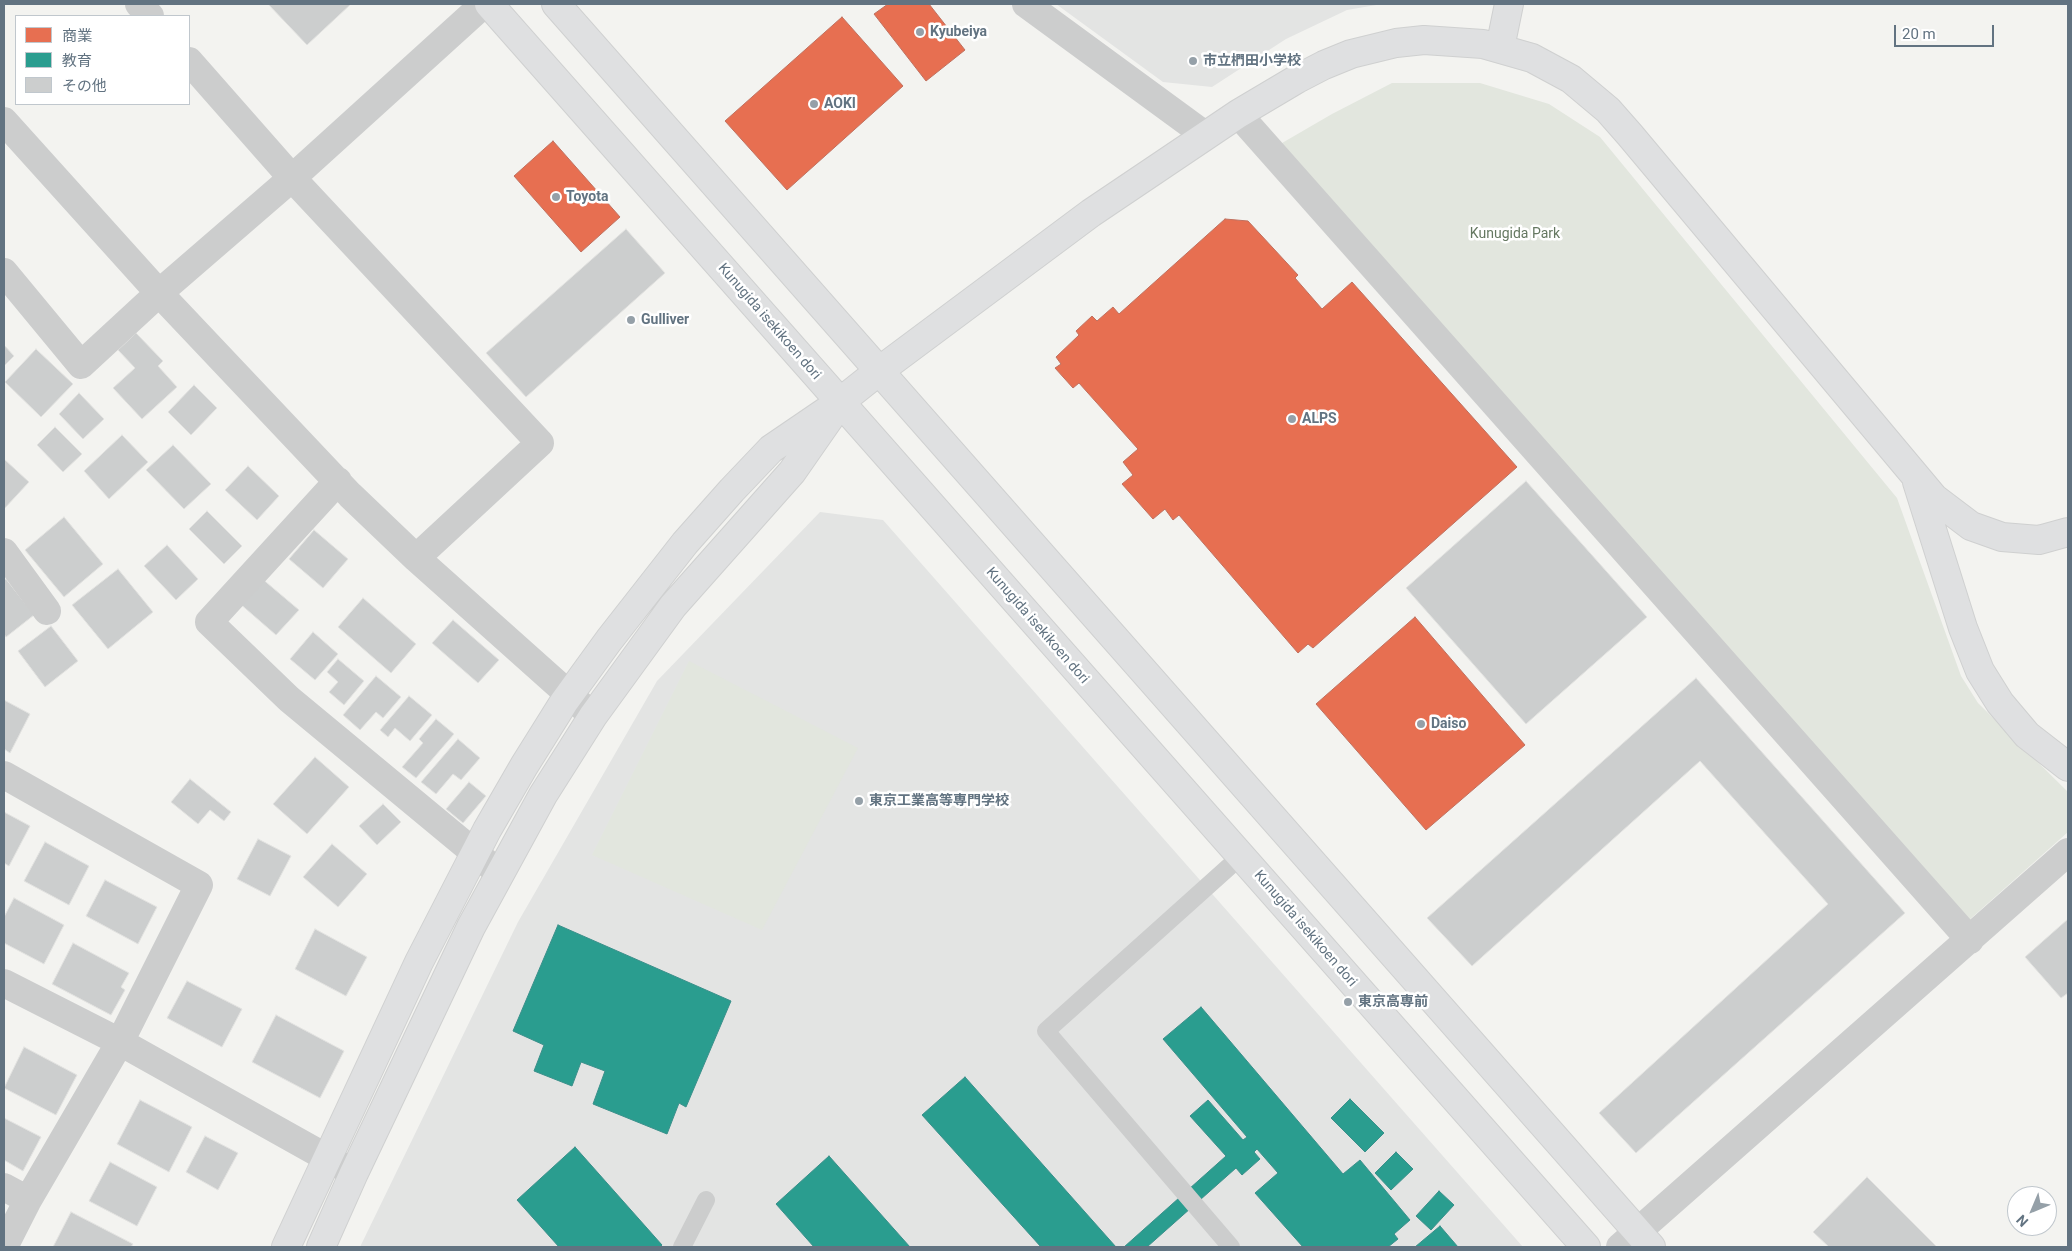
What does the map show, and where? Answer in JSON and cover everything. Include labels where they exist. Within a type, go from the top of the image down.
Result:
[{"type":"street","points":[[139,4],[149,15]]},
{"type":"street","points":[[4,272],[81,365],[159,293],[292,178],[484,4]]},
{"type":"street","name":"Kunugida isekikoen dori","points":[[489,4],[1586,1247]]},
{"type":"street","points":[[556,4],[879,371],[1636,1242],[2068,852]]},
{"type":"street","points":[[1026,4],[1205,135]]},
{"type":"street","points":[[1500,48],[1509,4]]},
{"type":"street","points":[[286,1247],[419,962],[475,853],[524,766],[570,694],[609,640],[680,550],[732,490],[771,449],[840,402],[1091,213],[1238,114],[1297,79],[1351,54],[1396,43],[1424,40],[1462,42],[1500,48],[1532,58],[1558,70],[1586,90],[1608,110],[1916,479],[1934,498],[1951,513],[1971,526],[1991,534],[2011,539],[2034,540],[2068,532]]},
{"type":"street","points":[[190,62],[292,178],[540,443],[416,558]]},
{"type":"street","points":[[1238,114],[1970,940]]},
{"type":"street","points":[[4,121],[159,293],[338,481],[416,558],[593,716]]},
{"type":"street","points":[[321,1247],[354,1173],[467,936],[542,795],[593,716],[673,606],[792,472],[840,402]]},
{"type":"street","points":[[1916,479],[1959,618],[1980,671],[2000,703],[2027,735],[2068,768]]},
{"type":"street","points":[[338,481],[209,622],[289,699],[499,873]]},
{"type":"street","points":[[4,552],[47,611]]},
{"type":"street","points":[[4,775],[199,886],[120,1042],[28,1200],[4,1247]]},
{"type":"street","points":[[4,983],[120,1042],[354,1173]]},
{"type":"street","points":[[4,1187],[28,1200]]},
{"type":"lane","points":[[1231,1247],[1046,1032],[1241,856]]},
{"type":"lane","points":[[682,1247],[706,1200]]},
{"type":"shaded area","name":"市立椚田小学校","points":[[1056,4],[1382,4],[1347,10],[1286,39],[1212,87],[1163,82]]},
{"type":"shaded area","name":"東京工業高等専門学校","points":[[820,512],[883,520],[1523,1247],[360,1247],[518,922],[657,681]]},
{"type":"green space","name":"Kunugida Park","points":[[1392,83],[1480,83],[1549,104],[1600,137],[1897,498],[1961,676],[1978,703],[2068,792],[2068,832],[1959,929],[1270,150],[1332,114]]},
{"type":"green space","points":[[689,661],[858,748],[762,930],[592,855]]},
{"type":"building: 商業","name":"Kyubeiya","points":[[888,4],[929,4],[965,50],[926,81],[874,14]]},
{"type":"building: 商業","name":"AOKI","points":[[842,17],[903,86],[787,190],[725,121]]},
{"type":"building: 商業","points":[[553,141],[620,217],[581,252],[514,176]]},
{"type":"building: 商業","name":"ALPS","points":[[1225,219],[1248,221],[1298,275],[1295,278],[1322,309],[1352,282],[1517,467],[1313,648],[1308,644],[1298,653],[1179,515],[1173,520],[1165,509],[1153,519],[1122,484],[1133,475],[1123,462],[1138,449],[1079,383],[1073,388],[1055,368],[1061,364],[1056,357],[1079,335],[1076,331],[1092,316],[1097,321],[1113,307],[1119,314]]},
{"type":"building: 商業","name":"Daiso","points":[[1415,617],[1525,745],[1426,830],[1316,704]]},
{"type":"building: 教育","points":[[558,925],[731,1001],[686,1107],[679,1103],[667,1134],[593,1104],[605,1071],[581,1062],[572,1086],[534,1071],[544,1045],[513,1031]]},
{"type":"building: 教育","points":[[1201,1007],[1343,1174],[1360,1160],[1410,1220],[1394,1234],[1398,1239],[1388,1247],[1303,1247],[1255,1193],[1278,1173],[1257,1149],[1254,1152],[1260,1159],[1242,1175],[1236,1168],[1147,1247],[1124,1247],[1226,1156],[1190,1116],[1208,1100],[1243,1140],[1247,1137],[1163,1039]]},
{"type":"building: 教育","points":[[965,1077],[1116,1247],[1041,1247],[922,1115]]},
{"type":"building: 教育","points":[[1350,1099],[1384,1133],[1365,1152],[1331,1118]]},
{"type":"building: 教育","points":[[575,1147],[662,1245],[660,1247],[559,1247],[517,1200]]},
{"type":"building: 教育","points":[[1396,1152],[1413,1169],[1391,1190],[1375,1173]]},
{"type":"building: 教育","points":[[829,1156],[910,1247],[814,1247],[776,1204]]},
{"type":"building: 教育","points":[[1439,1191],[1454,1205],[1431,1230],[1416,1216]]},
{"type":"building: 教育","points":[[1440,1226],[1458,1247],[1415,1247]]},
{"type":"building: その他","points":[[268,4],[351,4],[307,45]]},
{"type":"building: その他","points":[[626,229],[665,273],[526,397],[486,353]]},
{"type":"building: その他","points":[[136,333],[163,361],[158,366],[177,387],[142,419],[113,388],[135,368],[118,350]]},
{"type":"building: その他","points":[[4,345],[14,356],[4,366]]},
{"type":"building: その他","points":[[36,349],[73,384],[41,417],[5,382]]},
{"type":"building: その他","points":[[194,385],[217,408],[191,435],[168,412]]},
{"type":"building: その他","points":[[79,393],[104,419],[83,439],[59,414]]},
{"type":"building: その他","points":[[55,427],[82,454],[63,472],[37,445]]},
{"type":"building: その他","points":[[122,435],[148,462],[109,499],[84,471]]},
{"type":"building: その他","points":[[173,445],[211,484],[184,509],[146,470]]},
{"type":"building: その他","points":[[4,459],[29,482],[4,509]]},
{"type":"building: その他","points":[[248,466],[279,496],[257,520],[225,490]]},
{"type":"building: その他","points":[[1526,481],[1647,617],[1526,724],[1406,588]]},
{"type":"building: その他","points":[[207,511],[242,546],[224,564],[189,529]]},
{"type":"building: その他","points":[[64,517],[103,564],[64,597],[25,550]]},
{"type":"building: その他","points":[[314,530],[348,559],[323,588],[289,559]]},
{"type":"building: その他","points":[[167,545],[198,579],[176,600],[144,566]]},
{"type":"building: その他","points":[[118,569],[153,612],[108,649],[72,605]]},
{"type":"building: その他","points":[[260,577],[299,610],[276,635],[238,602]]},
{"type":"building: その他","points":[[6,579],[34,615],[6,637],[4,634],[4,581]]},
{"type":"building: その他","points":[[363,598],[416,644],[391,673],[338,627]]},
{"type":"building: その他","points":[[453,620],[499,660],[478,683],[432,643]]},
{"type":"building: その他","points":[[51,626],[78,661],[45,687],[18,651]]},
{"type":"building: その他","points":[[313,632],[338,654],[315,680],[290,659]]},
{"type":"building: その他","points":[[338,659],[364,681],[344,705],[329,692],[338,682],[327,672]]},
{"type":"building: その他","points":[[376,676],[401,697],[383,718],[376,712],[360,730],[343,715]]},
{"type":"building: その他","points":[[1696,678],[1905,913],[1636,1153],[1599,1113],[1828,904],[1700,761],[1472,966],[1427,918]]},
{"type":"building: その他","points":[[409,696],[432,715],[410,741],[395,728],[388,737],[380,730]]},
{"type":"building: その他","points":[[4,700],[30,714],[10,753],[4,749]]},
{"type":"building: その他","points":[[436,719],[454,734],[416,778],[402,767],[423,743],[419,739]]},
{"type":"building: その他","points":[[458,739],[480,758],[461,780],[453,774],[436,794],[421,782]]},
{"type":"building: その他","points":[[315,757],[349,787],[307,834],[273,804]]},
{"type":"building: その他","points":[[190,779],[231,812],[224,821],[210,810],[198,824],[171,802]]},
{"type":"building: その他","points":[[469,782],[486,796],[463,823],[446,809]]},
{"type":"building: その他","points":[[383,804],[401,822],[377,845],[359,826]]},
{"type":"building: その他","points":[[4,812],[30,826],[9,866],[4,863]]},
{"type":"building: その他","points":[[258,839],[291,856],[270,896],[237,879]]},
{"type":"building: その他","points":[[45,842],[89,866],[69,905],[24,881]]},
{"type":"building: その他","points":[[332,844],[367,874],[338,907],[303,877]]},
{"type":"building: その他","points":[[105,880],[157,907],[138,944],[86,916]]},
{"type":"building: その他","points":[[14,898],[64,925],[44,964],[4,943],[4,917]]},
{"type":"building: その他","points":[[2068,919],[2068,993],[2061,998],[2025,957]]},
{"type":"building: その他","points":[[315,929],[367,957],[346,996],[295,969]]},
{"type":"building: その他","points":[[73,943],[129,973],[121,987],[125,990],[111,1015],[52,984]]},
{"type":"building: その他","points":[[187,981],[242,1009],[222,1047],[167,1018]]},
{"type":"building: その他","points":[[276,1015],[344,1051],[320,1098],[252,1062]]},
{"type":"building: その他","points":[[24,1047],[77,1075],[56,1115],[4,1088]]},
{"type":"building: その他","points":[[140,1100],[192,1127],[169,1172],[117,1144]]},
{"type":"building: その他","points":[[4,1118],[41,1137],[23,1171],[4,1160]]},
{"type":"building: その他","points":[[205,1136],[238,1153],[218,1190],[186,1172]]},
{"type":"building: その他","points":[[110,1162],[157,1187],[137,1226],[89,1201]]},
{"type":"building: その他","points":[[1867,1177],[1937,1247],[1829,1247],[1813,1232]]},
{"type":"building: その他","points":[[71,1212],[133,1244],[131,1247],[53,1247]]},
{"type":"place","name":"Kyubeiya","points":[[920,32]]},
{"type":"place","name":"市立椚田小学校","points":[[1193,61]]},
{"type":"place","name":"AOKI","points":[[814,104]]},
{"type":"place","name":"Toyota","points":[[556,197]]},
{"type":"place","name":"Gulliver","points":[[631,320]]},
{"type":"place","name":"ALPS","points":[[1292,419]]},
{"type":"place","name":"Daiso","points":[[1421,724]]},
{"type":"place","name":"東京工業高等専門学校","points":[[859,801]]},
{"type":"place","name":"東京高専前","points":[[1348,1002]]}]
